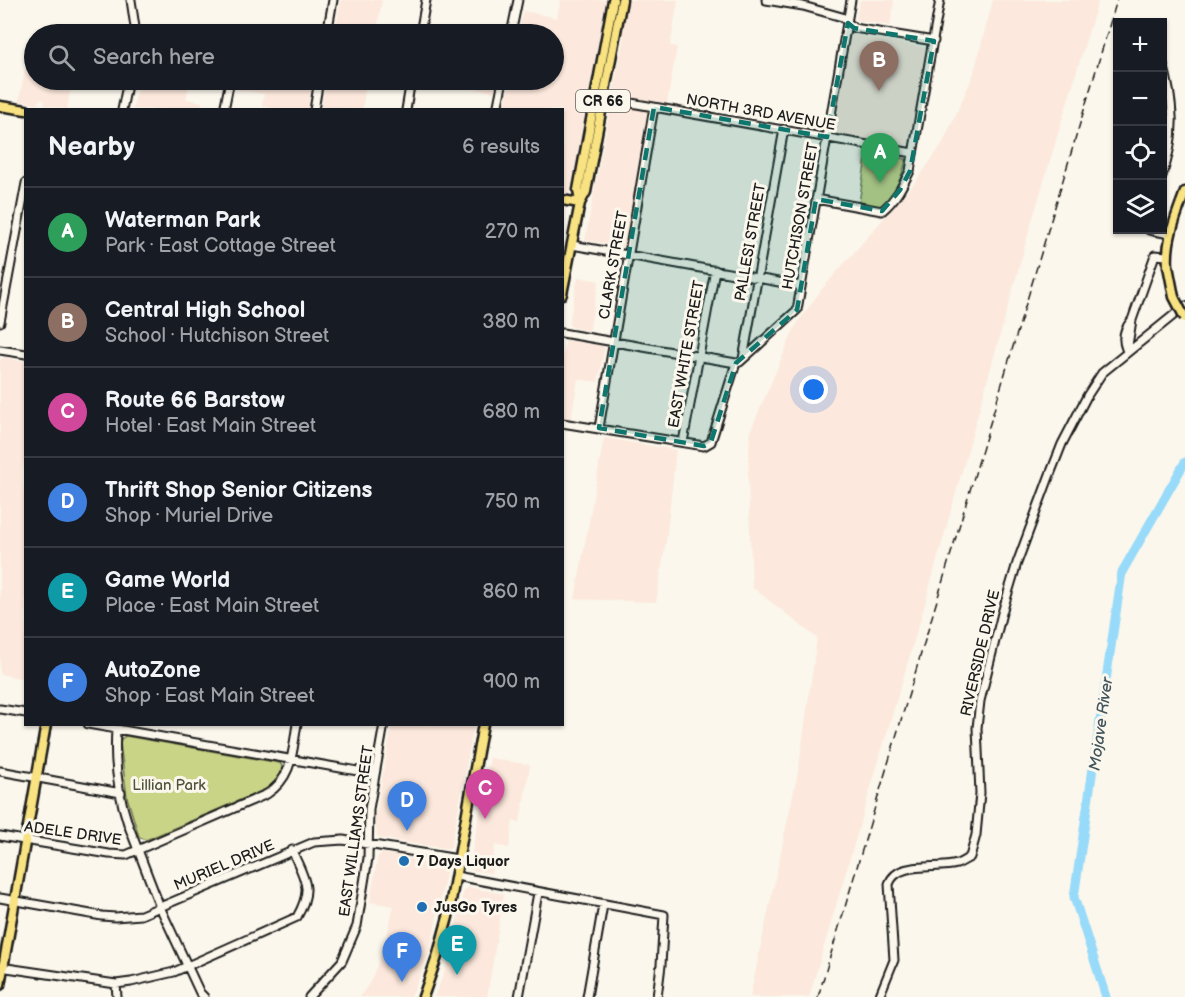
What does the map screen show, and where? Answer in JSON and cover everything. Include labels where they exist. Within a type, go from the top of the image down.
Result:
[{"type":"main road","name":"CR 66","points":[[580,203],[578,190],[613,0]]},
{"type":"main road","name":"CR 66","points":[[564,284],[580,203],[586,192],[622,0]]},
{"type":"main road","points":[[0,106],[24,110]]},
{"type":"main road","points":[[1185,192],[1181,216],[1170,234],[1167,256],[1174,297],[1185,318]]},
{"type":"main road","points":[[564,200],[580,203]]},
{"type":"main road","points":[[0,985],[46,726]]},
{"type":"main road","points":[[423,997],[446,929],[483,726]]},
{"type":"street","points":[[131,0],[135,24]]},
{"type":"street","points":[[329,24],[333,0]]},
{"type":"street","points":[[422,24],[426,0]]},
{"type":"street","points":[[513,24],[518,0]]},
{"type":"street","points":[[766,0],[802,6],[842,17],[854,28],[933,41]]},
{"type":"street","name":"HUTCHISON STREET","points":[[735,363],[740,362],[796,310],[851,0]]},
{"type":"street","points":[[816,199],[882,211],[893,202],[910,171],[940,0]]},
{"type":"street","points":[[1166,72],[1171,90],[1174,129],[1167,163]]},
{"type":"street","points":[[122,108],[126,90]]},
{"type":"street","points":[[224,108],[228,90]]},
{"type":"street","points":[[314,108],[317,90]]},
{"type":"street","points":[[406,108],[409,90]]},
{"type":"street","points":[[497,108],[501,90]]},
{"type":"street","name":"NORTH 3RD AVENUE","points":[[603,98],[913,153]]},
{"type":"street","name":"CLARK STREET","points":[[599,428],[654,106]]},
{"type":"street","name":"PALLESI STREET","points":[[743,359],[784,129]]},
{"type":"street","points":[[0,322],[24,194]]},
{"type":"street","points":[[572,245],[801,286]]},
{"type":"street","points":[[1167,256],[1155,255],[1132,320],[1126,327],[1124,343],[1127,352],[1185,306]]},
{"type":"street","name":"EAST WHITE STREET","points":[[683,442],[715,270]]},
{"type":"street","points":[[564,333],[735,363],[711,442],[704,446],[564,423]]},
{"type":"street","points":[[0,350],[24,354]]},
{"type":"street","name":"RIVERSIDE DRIVE","points":[[879,997],[894,960],[889,884],[891,877],[901,870],[958,864],[970,857],[976,835],[980,793],[976,728],[980,700],[1017,563],[1062,444],[1087,396],[1102,373],[1127,352]]},
{"type":"street","points":[[0,709],[24,714]]},
{"type":"street","points":[[97,726],[375,774]]},
{"type":"street","name":"ADELE DRIVE","points":[[0,836],[126,855],[267,794],[280,785],[287,775],[297,726]]},
{"type":"street","name":"EAST WILLIAMS STREET","points":[[309,997],[342,961],[357,926],[369,844],[368,822],[384,726]]},
{"type":"street","points":[[116,730],[116,761],[124,814],[160,907],[200,993],[204,997]]},
{"type":"street","points":[[0,771],[121,793]]},
{"type":"street","name":"MURIEL DRIVE","points":[[0,898],[115,917],[141,915],[292,850],[314,842],[329,840],[344,840],[459,859]]},
{"type":"street","points":[[2,967],[116,984],[162,975],[188,965],[297,917],[306,902],[308,888],[292,850]]},
{"type":"street","points":[[456,876],[664,915],[657,997]]},
{"type":"street","points":[[519,997],[538,893]]},
{"type":"street","points":[[587,997],[603,905]]},
{"type":"street","points":[[116,984],[117,997]]},
{"type":"highlighted area","points":[[848,23],[854,28],[934,41],[910,171],[900,190],[882,211],[816,199],[797,310],[736,363],[711,442],[704,446],[599,428],[654,107],[827,137]]},
{"type":"shaded area","points":[[341,0],[382,0],[378,24],[337,24]]},
{"type":"shaded area","points":[[561,0],[606,0],[570,194],[564,193],[564,108],[504,108],[508,90],[564,90],[564,24],[520,24],[523,11],[557,18]]},
{"type":"shaded area","points":[[629,0],[678,0],[670,46],[677,47],[667,103],[649,101],[624,247],[585,240]]},
{"type":"shaded area","points":[[860,0],[894,0],[890,26],[856,20]]},
{"type":"shaded area","points":[[993,0],[1098,0],[1031,224],[924,607],[809,997],[750,997],[799,767],[817,638],[752,587],[748,478],[750,432],[796,325],[822,289],[914,184],[942,145],[973,76]]},
{"type":"shaded area","points":[[851,34],[927,48],[908,149],[832,135]]},
{"type":"shaded area","points":[[24,75],[24,90],[70,90],[67,108],[45,105],[44,100],[40,99],[37,104],[19,101]]},
{"type":"shaded area","points":[[137,90],[188,90],[186,99],[202,102],[201,108],[133,108]]},
{"type":"shaded area","points":[[241,90],[311,90],[308,108],[262,106],[264,94]]},
{"type":"shaded area","points":[[324,90],[365,90],[362,108],[321,108]]},
{"type":"shaded area","points":[[578,277],[599,281],[589,331],[571,327],[569,324]]},
{"type":"shaded area","points":[[566,340],[605,346],[598,382],[578,379],[569,430],[564,429]]},
{"type":"shaded area","points":[[4,357],[24,362],[22,475],[24,494],[24,679],[0,674],[0,360]]},
{"type":"shaded area","points":[[604,438],[676,450],[666,541],[656,602],[575,599]]},
{"type":"shaded area","points":[[392,726],[474,726],[451,847],[448,849],[379,838],[375,819]]},
{"type":"shaded area","points":[[490,758],[530,765],[520,822],[513,821],[509,848],[495,845],[491,873],[469,868]]},
{"type":"shaded area","points":[[382,853],[444,864],[447,869],[429,954],[411,997],[360,997],[370,982],[383,951],[394,906],[370,902],[378,856]]},
{"type":"shaded area","points":[[468,887],[504,894],[487,997],[434,997],[446,969],[464,890]]},
{"type":"green space","points":[[867,152],[906,159],[897,186],[879,207],[859,203]]},
{"type":"green space","name":"Lillian Park","points":[[126,736],[280,763],[284,769],[277,780],[266,789],[146,840],[139,837],[127,797],[120,743]]},
{"type":"waterway","name":"Mojave River","points":[[1106,997],[1074,897],[1122,572],[1185,462]]},
{"type":"railway","points":[[818,997],[1117,0]]},
{"type":"place","name":"Central High School","points":[[879,91]]},
{"type":"place","name":"Waterman Park","points":[[880,183]]},
{"type":"place","name":"Route 66 Barstow","points":[[485,819]]},
{"type":"place","name":"Thrift Shop Senior Citizens","points":[[407,831]]},
{"type":"place","name":"7 Days Liquor","points":[[404,861]]},
{"type":"place","name":"JusGo Tyres","points":[[422,907]]},
{"type":"place","name":"Game World","points":[[457,975]]},
{"type":"place","name":"AutoZone","points":[[402,982]]}]
